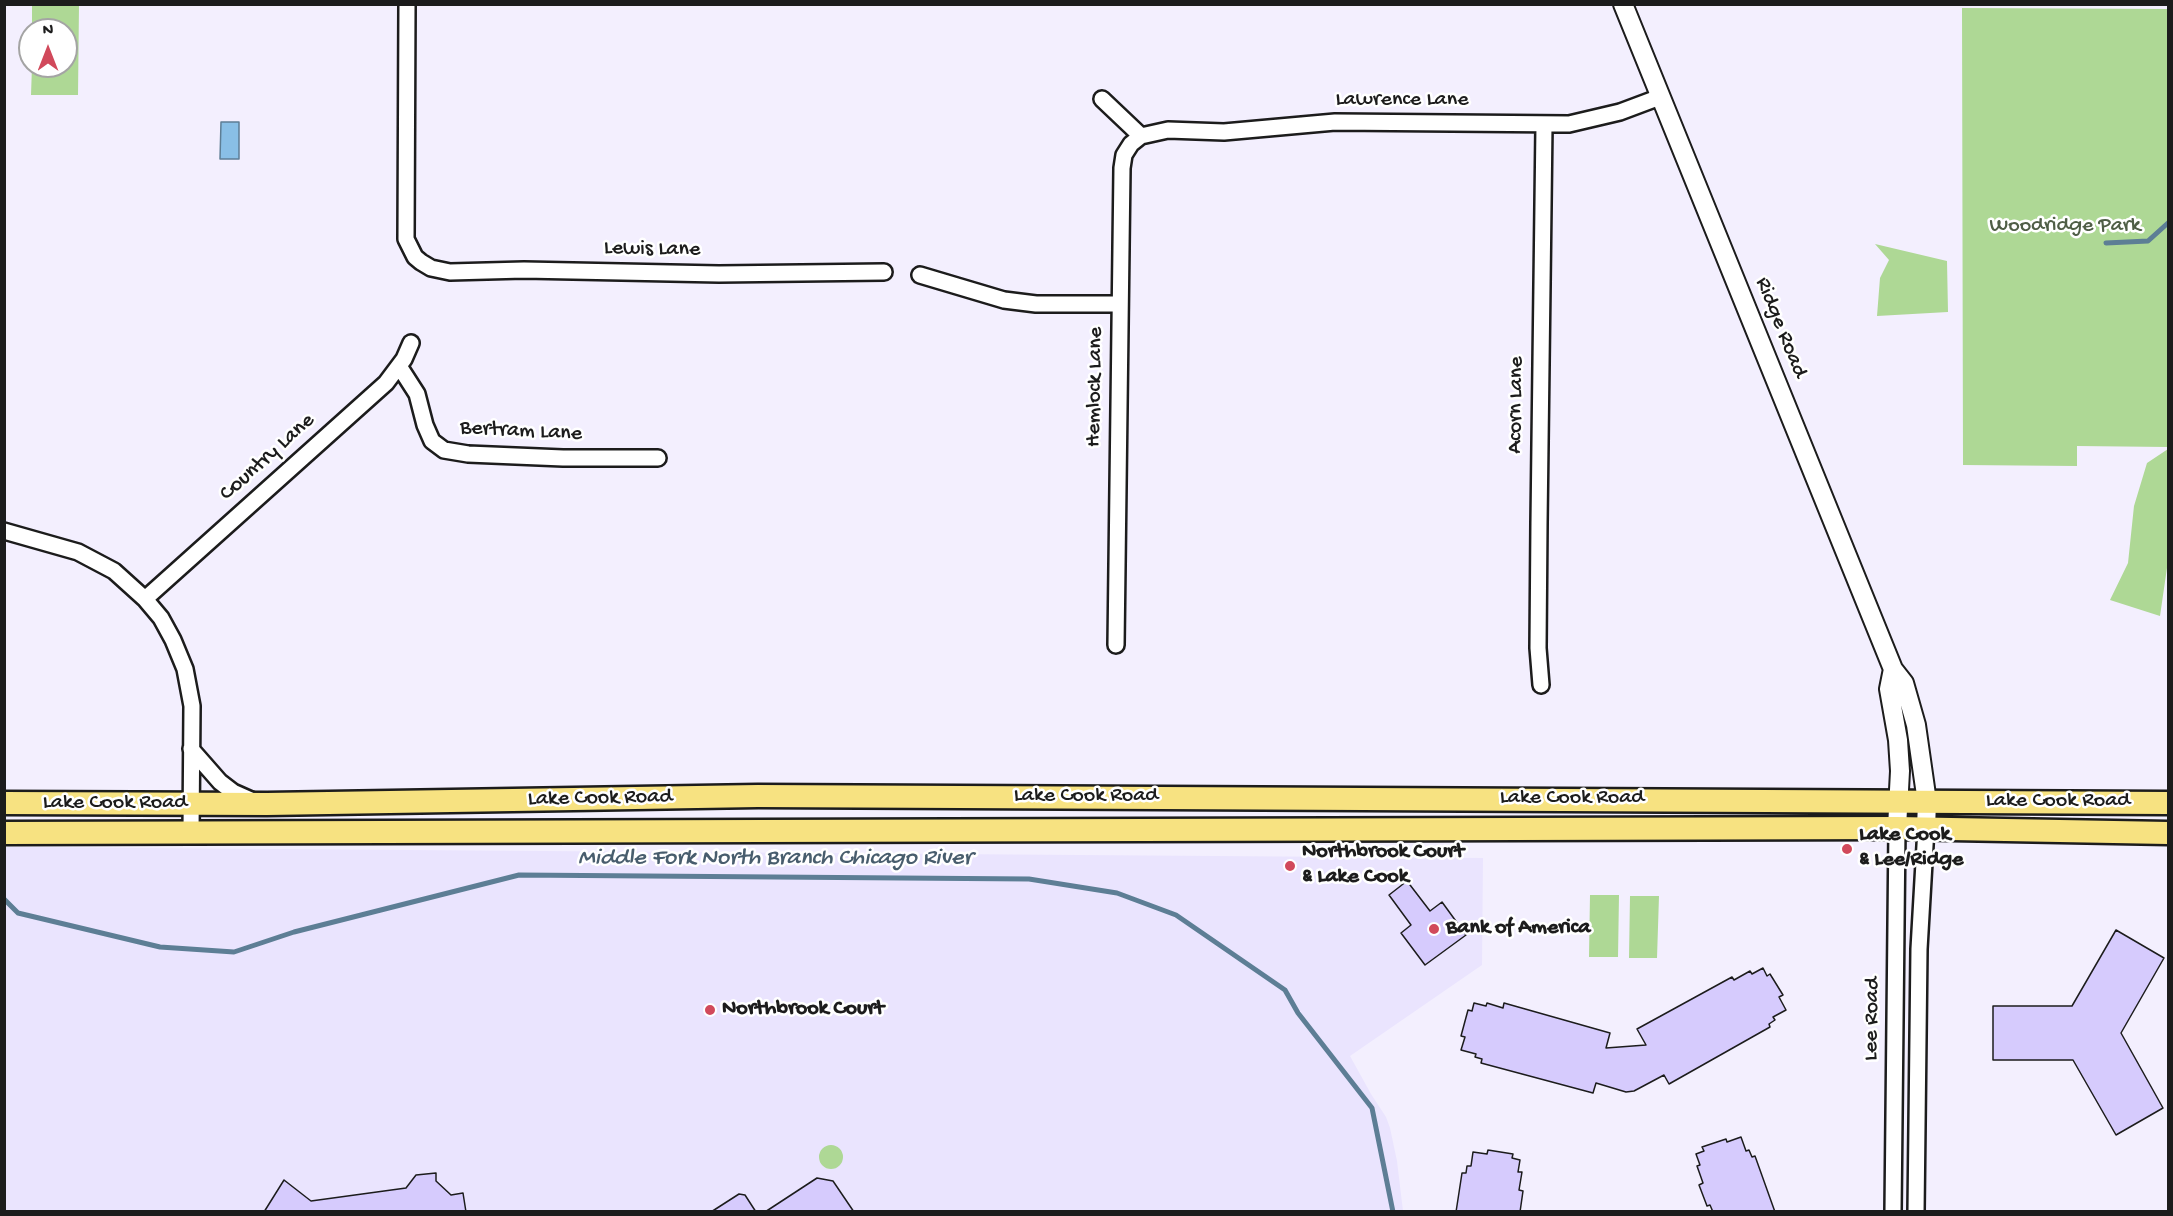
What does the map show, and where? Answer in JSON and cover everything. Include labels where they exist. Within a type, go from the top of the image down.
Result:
[{"type":"main road","name":"Lake Cook Road","points":[[4,803],[267,804],[758,796],[2169,802]]},
{"type":"main road","name":"Lake Cook Road","points":[[4,833],[1926,828],[2169,833]]},
{"type":"street","name":"Lewis Lane","points":[[407,4],[406,240],[415,257],[431,268],[450,272],[524,270],[719,274],[884,272]]},
{"type":"street","name":"Ridge Road","points":[[1623,4],[1893,669],[1904,683],[1916,725],[1927,802],[1926,828]]},
{"type":"street","name":"Lawrence Lane","points":[[1141,136],[1168,130],[1224,132],[1335,122],[1569,124],[1620,112],[1660,97]]},
{"type":"street","points":[[1102,99],[1141,136]]},
{"type":"street","name":"Acorn Lane","points":[[1541,685],[1538,648],[1544,125]]},
{"type":"street","name":"Hemlock Lane","points":[[1116,645],[1122,168],[1124,155],[1131,144],[1141,136]]},
{"type":"street","points":[[920,275],[1004,300],[1036,303],[1120,303]]},
{"type":"street","name":"Country Lane","points":[[145,599],[386,383],[399,366],[411,343]]},
{"type":"street","name":"Bertram Lane","points":[[399,366],[417,394],[425,425],[432,441],[444,450],[468,454],[563,458],[658,458]]},
{"type":"street","points":[[4,531],[78,552],[114,571],[145,599],[161,618],[185,669],[192,706],[191,833]]},
{"type":"street","name":"Ridge Road","points":[[1893,669],[1889,689],[1898,740],[1897,828]]},
{"type":"street","points":[[191,748],[220,782],[233,792],[267,804]]},
{"type":"street","name":"Lee Road","points":[[1893,1212],[1897,828]]},
{"type":"street","name":"Lee Road","points":[[1916,1212],[1919,949],[1926,828]]},
{"type":"shaded area","name":"Northbrook Court","points":[[5,847],[1483,858],[1482,965],[1350,1056],[1386,1117],[1390,1128],[1397,1161],[1403,1211],[5,1212]]},
{"type":"green space","points":[[32,5],[79,5],[78,95],[31,95],[32,78],[78,78],[78,18],[32,18]]},
{"type":"green space","name":"Woodridge Park","points":[[1962,8],[2168,9],[2168,447],[2077,446],[2077,466],[1963,465]]},
{"type":"green space","points":[[1875,244],[1947,261],[1948,312],[1877,316],[1880,278],[1889,260]]},
{"type":"green space","points":[[2168,449],[2168,561],[2160,616],[2110,600],[2128,563],[2134,506],[2147,463]]},
{"type":"green space","points":[[1590,895],[1619,895],[1618,957],[1589,957]]},
{"type":"green space","points":[[1630,896],[1659,896],[1657,958],[1629,958]]},
{"type":"green space","points":[[831,1145],[836,1146],[842,1152],[842,1162],[836,1168],[831,1169],[826,1168],[820,1162],[819,1157],[820,1152],[826,1146]]},
{"type":"water","points":[[221,122],[239,122],[239,159],[220,159]]},
{"type":"building","name":"Bank of America","points":[[1407,881],[1430,911],[1442,902],[1466,935],[1425,965],[1401,933],[1411,925],[1389,895]]},
{"type":"building","points":[[2116,930],[2164,958],[2121,1033],[2163,1108],[2116,1135],[2073,1060],[1993,1060],[1993,1006],[2072,1006]]},
{"type":"building","points":[[1763,968],[1767,976],[1770,974],[1783,995],[1779,997],[1786,1010],[1773,1017],[1775,1020],[1769,1024],[1770,1027],[1669,1084],[1664,1075],[1634,1091],[1626,1092],[1596,1083],[1593,1093],[1481,1063],[1482,1059],[1475,1057],[1476,1054],[1461,1050],[1465,1037],[1461,1036],[1468,1010],[1472,1011],[1474,1003],[1486,1006],[1487,1003],[1503,1008],[1504,1003],[1610,1033],[1606,1048],[1646,1045],[1637,1029],[1732,977],[1734,980],[1750,971],[1752,974]]},
{"type":"building","points":[[1741,1137],[1746,1151],[1749,1150],[1752,1157],[1755,1156],[1775,1212],[1713,1212],[1710,1205],[1707,1206],[1699,1185],[1703,1183],[1697,1166],[1700,1165],[1696,1154],[1704,1151],[1702,1147]]},
{"type":"building","points":[[1488,1150],[1513,1154],[1512,1158],[1520,1160],[1518,1172],[1522,1172],[1519,1190],[1523,1191],[1520,1212],[1456,1212],[1462,1173],[1466,1173],[1467,1166],[1471,1166],[1473,1152],[1487,1154]]},
{"type":"building","points":[[436,1173],[436,1181],[451,1195],[463,1193],[466,1212],[264,1212],[284,1180],[311,1201],[406,1188],[416,1175]]},
{"type":"building","points":[[817,1178],[833,1181],[854,1212],[765,1212]]},
{"type":"building","points":[[739,1194],[745,1195],[756,1212],[711,1212]]},
{"type":"waterway","points":[[2106,243],[2148,241],[2168,223]]},
{"type":"waterway","name":"Middle Fork North Branch Chicago River","points":[[4,899],[18,913],[160,947],[234,952],[294,932],[519,875],[1029,879],[1117,893],[1176,915],[1285,990],[1298,1013],[1372,1108],[1393,1212]]},
{"type":"place","name":"Lake Cook & Lee/Ridge","points":[[1847,849]]},
{"type":"place","name":"Northbrook Court & Lake Cook","points":[[1290,866]]},
{"type":"place","name":"Bank of America","points":[[1434,929]]},
{"type":"place","name":"Northbrook Court","points":[[710,1010]]}]
